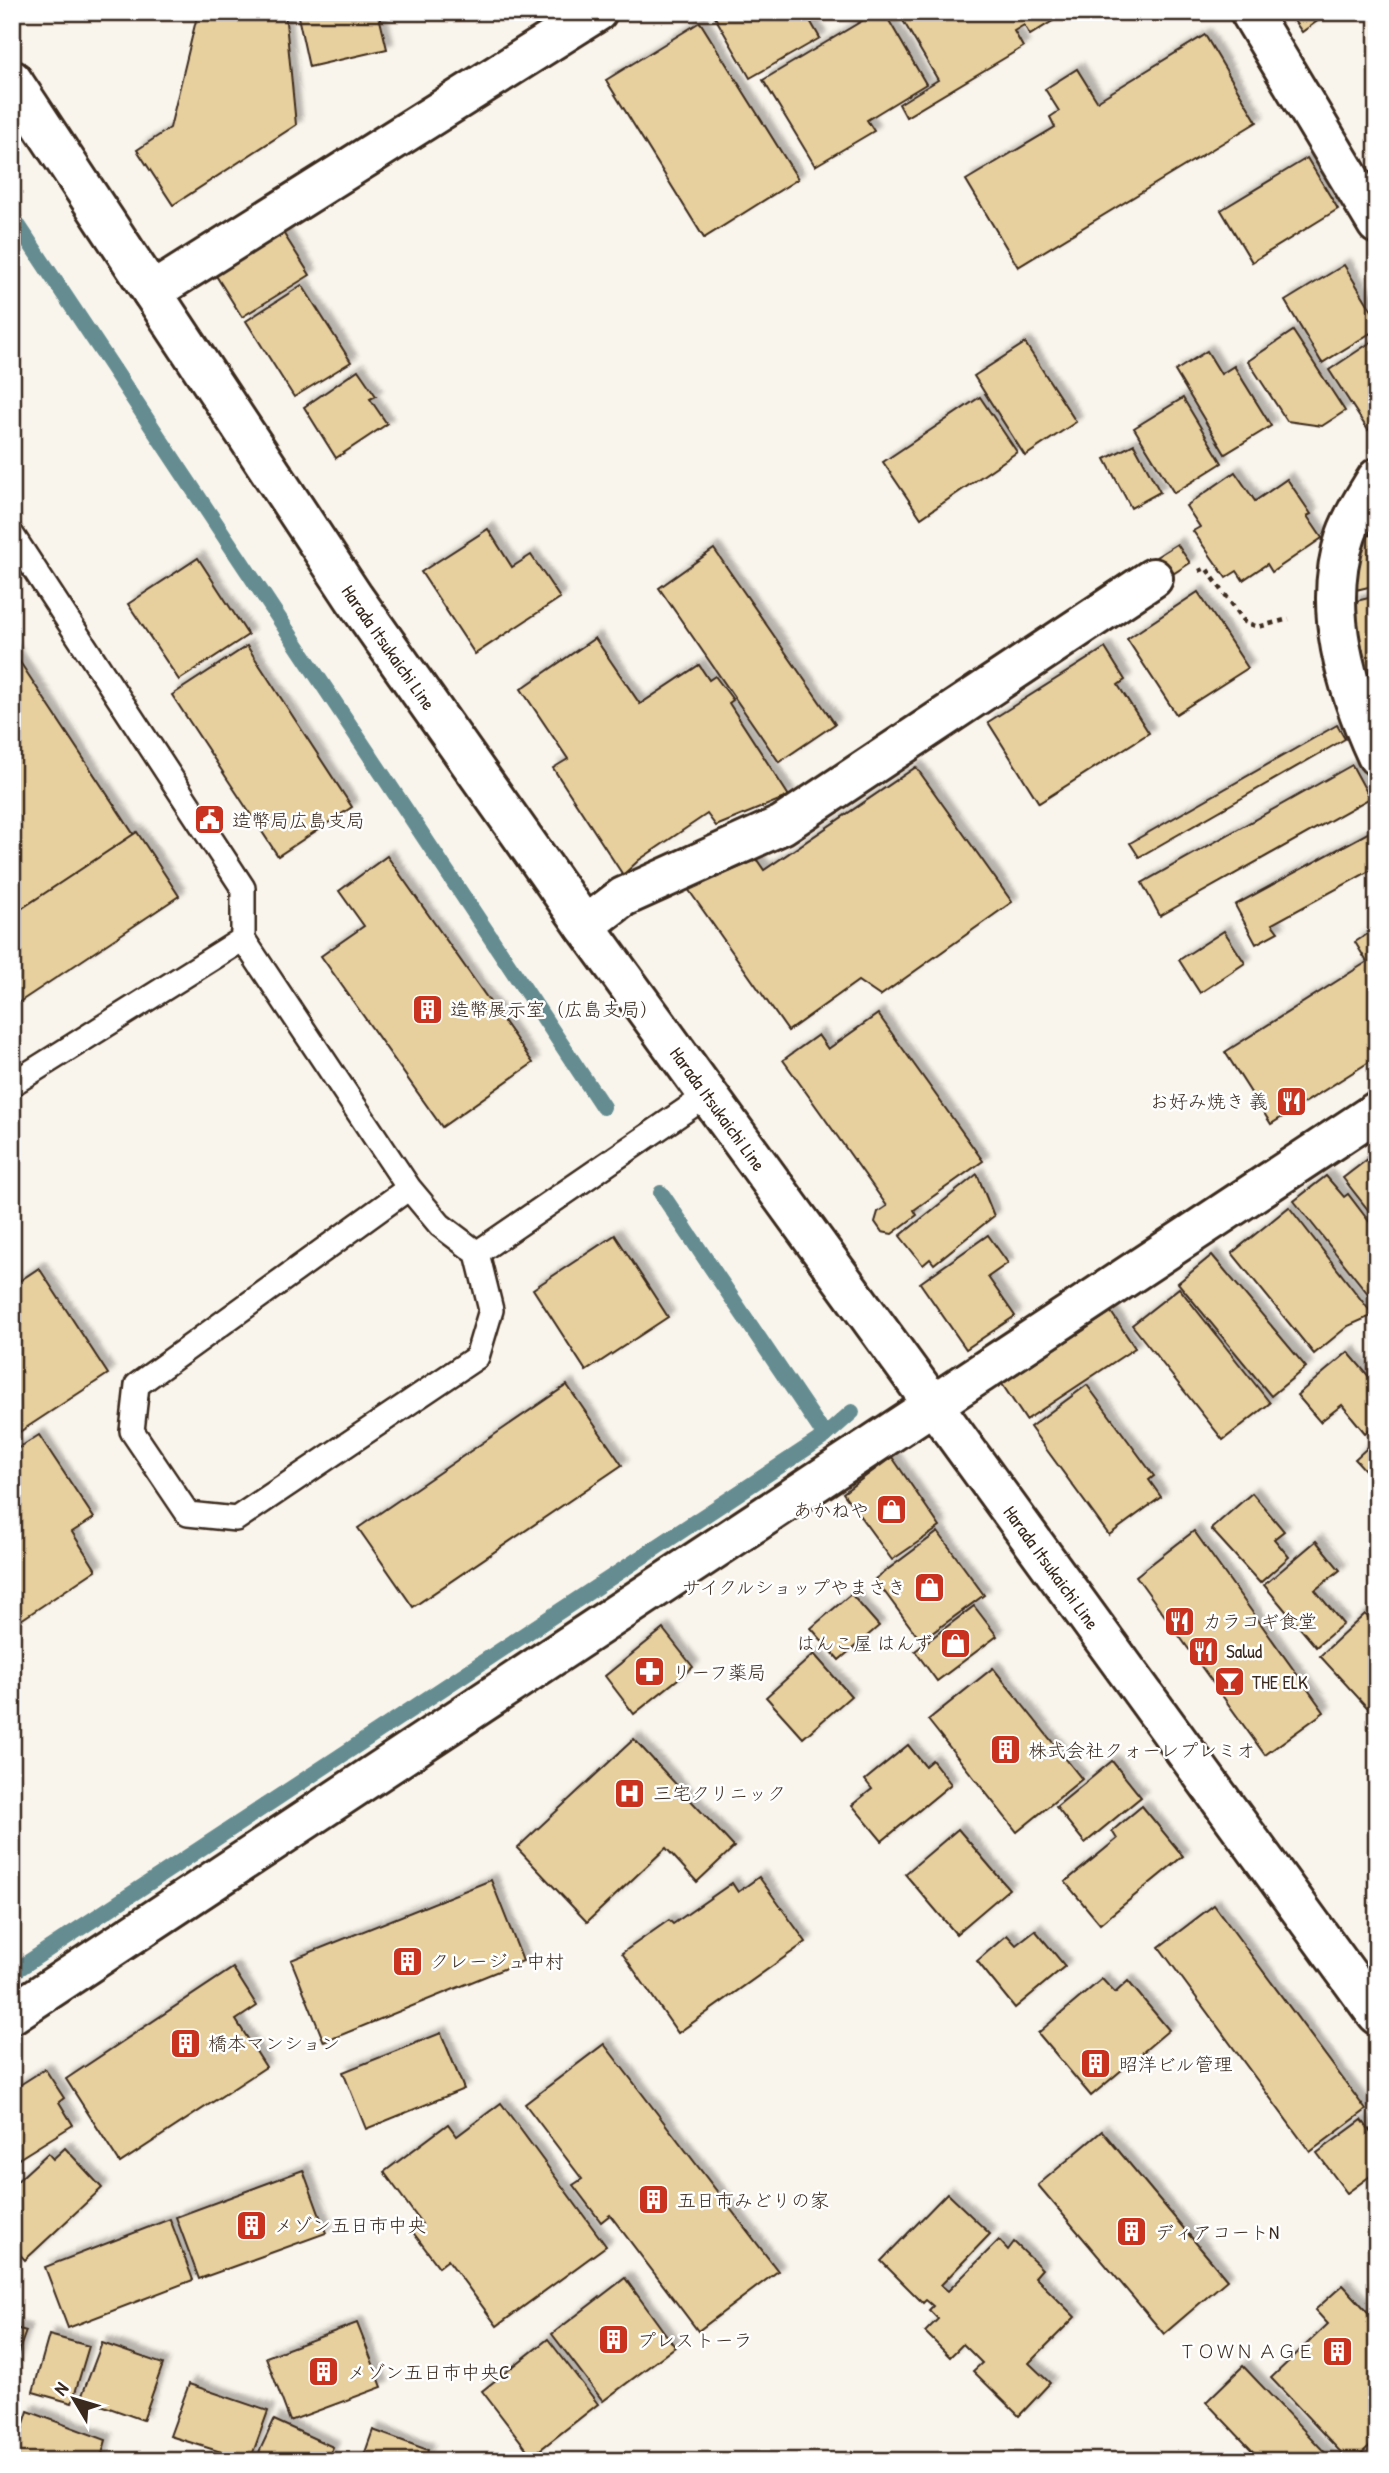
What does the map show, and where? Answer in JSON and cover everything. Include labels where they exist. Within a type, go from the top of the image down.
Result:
[{"type":"street","points":[[152,292],[597,12]]},
{"type":"street","points":[[1250,12],[1377,224]]},
{"type":"street","name":"Harada Itsukaichi Line","points":[[12,80],[355,598],[585,926],[932,1407],[1377,2015]]},
{"type":"street","points":[[1377,478],[1346,534],[1338,569],[1337,605],[1342,659],[1355,708],[1377,757]]},
{"type":"street","points":[[585,926],[623,897],[782,825],[1153,578]]},
{"type":"street","points":[[12,2014],[1377,1111]]},
{"type":"lane","points":[[12,535],[243,888],[243,939],[410,1188],[440,1225],[477,1253],[491,1310],[477,1357],[236,1519],[188,1514],[132,1431],[137,1384],[410,1188]]},
{"type":"lane","points":[[12,1084],[243,939]]},
{"type":"lane","points":[[477,1253],[706,1096]]},
{"type":"path","points":[[1153,578],[1163,586],[1206,568],[1245,622],[1258,627],[1337,605]]},
{"type":"building","points":[[198,12],[285,12],[296,125],[173,205],[137,150],[170,128]]},
{"type":"building","points":[[297,12],[378,12],[387,49],[309,67]]},
{"type":"building","points":[[712,12],[782,12],[785,17],[792,12],[805,12],[820,38],[750,78]]},
{"type":"building","points":[[877,12],[884,12],[926,84],[867,120],[874,131],[815,166],[763,80]]},
{"type":"building","points":[[898,12],[1067,12],[1030,35],[1024,25],[1014,31],[1023,47],[906,117],[899,104],[938,80]]},
{"type":"building","points":[[1288,12],[1330,12],[1302,32]]},
{"type":"building","points":[[700,22],[798,179],[704,238],[606,80]]},
{"type":"building","points":[[1205,35],[1257,122],[1018,267],[966,180],[1055,127],[1050,117],[1059,111],[1045,89],[1077,69],[1097,101]]},
{"type":"building","points":[[1307,158],[1338,209],[1252,262],[1221,210]]},
{"type":"building","points":[[282,231],[310,275],[242,317],[215,274]]},
{"type":"building","points":[[1344,265],[1377,319],[1377,329],[1322,363],[1285,301]]},
{"type":"building","points":[[302,285],[351,362],[294,397],[246,321]]},
{"type":"building","points":[[1293,331],[1345,411],[1322,426],[1287,421],[1248,361]]},
{"type":"building","points":[[1377,338],[1377,424],[1368,430],[1329,370]]},
{"type":"building","points":[[1025,343],[1076,422],[1025,456],[974,376]]},
{"type":"building","points":[[1207,351],[1221,374],[1234,366],[1271,426],[1225,454],[1175,371]]},
{"type":"building","points":[[358,370],[376,396],[370,399],[387,424],[336,458],[304,407]]},
{"type":"building","points":[[980,397],[1017,452],[921,518],[883,462]]},
{"type":"building","points":[[1183,398],[1222,463],[1174,493],[1134,428]]},
{"type":"building","points":[[1134,444],[1160,492],[1131,508],[1105,459]]},
{"type":"building","points":[[1235,472],[1255,501],[1287,479],[1311,514],[1307,516],[1322,538],[1272,572],[1267,564],[1243,580],[1237,571],[1226,578],[1193,531],[1200,527],[1186,506]]},
{"type":"building","points":[[488,529],[512,567],[531,555],[560,598],[475,654],[421,572]]},
{"type":"building","points":[[1377,533],[1377,585],[1356,590],[1351,571],[1362,537]]},
{"type":"building","points":[[1177,544],[1190,563],[1168,577],[1156,557]]},
{"type":"building","points":[[714,549],[835,724],[779,762],[659,588]]},
{"type":"building","points":[[198,558],[248,635],[179,680],[128,604]]},
{"type":"building","points":[[1198,592],[1248,668],[1176,714],[1127,639]]},
{"type":"building","points":[[1377,596],[1377,696],[1373,697],[1352,602]]},
{"type":"building","points":[[595,638],[640,704],[699,665],[709,680],[715,676],[733,700],[729,703],[789,796],[716,826],[707,814],[639,860],[623,875],[553,768],[568,759],[521,689]]},
{"type":"building","points":[[247,646],[352,807],[278,856],[172,695]]},
{"type":"building","points":[[1105,648],[1125,680],[1118,685],[1149,733],[1039,803],[988,722]]},
{"type":"building","points":[[12,650],[134,835],[12,915]]},
{"type":"building","points":[[1337,725],[1345,739],[1139,857],[1130,843]]},
{"type":"building","points":[[1352,765],[1370,798],[1160,916],[1142,883]]},
{"type":"building","points":[[916,767],[1012,902],[880,996],[858,981],[788,1031],[688,889],[757,860],[764,870]]},
{"type":"building","points":[[1377,828],[1377,867],[1272,924],[1278,932],[1256,944],[1235,905]]},
{"type":"building","points":[[137,832],[179,896],[12,1007],[12,915]]},
{"type":"building","name":"造幣展示室（広島支局）","points":[[387,856],[533,1063],[442,1127],[321,956],[364,926],[339,891]]},
{"type":"building","points":[[1377,928],[1377,1057],[1271,1124],[1225,1052],[1367,962],[1355,942]]},
{"type":"building","points":[[1224,931],[1245,963],[1200,993],[1179,960]]},
{"type":"building","points":[[878,1014],[983,1161],[914,1210],[917,1215],[892,1234],[882,1232],[875,1222],[878,1212],[887,1206],[783,1060],[818,1035],[828,1049]]},
{"type":"building","points":[[1377,1152],[1377,1221],[1343,1178]]},
{"type":"building","points":[[977,1174],[994,1216],[934,1264],[930,1259],[923,1265],[900,1236]]},
{"type":"building","points":[[1326,1176],[1344,1197],[1348,1194],[1377,1232],[1377,1305],[1294,1201]]},
{"type":"building","points":[[1289,1207],[1373,1315],[1348,1326],[1314,1354],[1232,1253]]},
{"type":"building","points":[[615,1235],[668,1317],[586,1371],[533,1289]]},
{"type":"building","points":[[988,1235],[1008,1263],[988,1277],[1015,1316],[966,1349],[920,1283]]},
{"type":"building","points":[[1212,1255],[1306,1367],[1271,1396],[1178,1283]]},
{"type":"building","points":[[39,1268],[108,1374],[12,1437],[12,1286]]},
{"type":"building","points":[[1179,1288],[1270,1403],[1223,1440],[1132,1325]]},
{"type":"building","points":[[1111,1312],[1135,1348],[1026,1420],[1002,1384]]},
{"type":"building","points":[[1348,1352],[1377,1386],[1377,1423],[1365,1433],[1342,1405],[1320,1422],[1297,1395]]},
{"type":"building","points":[[567,1385],[622,1465],[413,1607],[358,1528]]},
{"type":"building","points":[[1087,1385],[1154,1476],[1149,1480],[1161,1497],[1109,1535],[1030,1427]]},
{"type":"building","points":[[39,1435],[94,1518],[72,1532],[96,1570],[12,1626],[12,1442],[17,1449]]},
{"type":"building","points":[[1377,1439],[1377,1483],[1355,1459]]},
{"type":"building","name":"あかねや","points":[[892,1457],[940,1527],[892,1560],[843,1493]]},
{"type":"building","points":[[1252,1493],[1284,1531],[1274,1539],[1289,1557],[1260,1583],[1211,1529]]},
{"type":"building","points":[[1194,1531],[1324,1712],[1265,1755],[1136,1576]]},
{"type":"building","name":"サイクルショップやまさき","points":[[938,1532],[984,1595],[921,1641],[875,1579]]},
{"type":"building","points":[[1316,1541],[1340,1570],[1315,1590],[1343,1624],[1316,1647],[1264,1585]]},
{"type":"building","points":[[851,1594],[879,1626],[839,1660],[811,1628]]},
{"type":"building","name":"はんこ屋 はんず","points":[[974,1606],[997,1636],[937,1681],[915,1651]]},
{"type":"building","points":[[1365,1614],[1377,1627],[1375,1716],[1320,1656]]},
{"type":"building","name":"リーフ薬局","points":[[663,1629],[693,1667],[634,1714],[605,1676]]},
{"type":"building","points":[[814,1654],[851,1696],[803,1738],[766,1697]]},
{"type":"building","name":"株式会社クォーレプレミオ","points":[[993,1668],[1082,1779],[1017,1832],[928,1720]]},
{"type":"building","name":"三宅クリニック","points":[[634,1739],[734,1847],[697,1882],[666,1848],[587,1922],[517,1848]]},
{"type":"building","points":[[908,1745],[925,1766],[932,1760],[951,1784],[882,1841],[852,1805],[872,1789],[865,1780]]},
{"type":"building","points":[[1112,1761],[1141,1797],[1085,1843],[1056,1807]]},
{"type":"building","points":[[1142,1806],[1183,1856],[1100,1924],[1065,1882],[1117,1839],[1112,1831]]},
{"type":"building","points":[[958,1829],[1009,1889],[956,1934],[905,1874]]},
{"type":"building","points":[[759,1877],[806,1942],[678,2033],[622,1953],[669,1920],[673,1924],[732,1883],[738,1892]]},
{"type":"building","name":"クレージュ中村","points":[[491,1880],[523,1961],[324,2042],[291,1960]]},
{"type":"building","points":[[1214,1905],[1366,2110],[1310,2152],[1159,1947]]},
{"type":"building","points":[[1035,1930],[1065,1966],[1015,2008],[977,1961],[1007,1935],[1016,1945]]},
{"type":"building","name":"橋本マンション","points":[[233,1968],[257,2006],[236,2020],[266,2067],[120,2163],[66,2079]]},
{"type":"building","name":"昭洋ビル管理","points":[[1102,1979],[1115,1993],[1128,1981],[1169,2030],[1091,2096],[1038,2033]]},
{"type":"building","points":[[441,2033],[464,2089],[366,2129],[343,2072]]},
{"type":"building","name":"五日市みどりの家","points":[[604,2044],[778,2271],[698,2331],[610,2215],[601,2222],[573,2185],[582,2179],[525,2104]]},
{"type":"building","points":[[45,2069],[64,2098],[59,2102],[73,2125],[12,2163],[12,2090]]},
{"type":"building","points":[[501,2103],[606,2246],[497,2326],[448,2260],[439,2267],[412,2231],[422,2224],[384,2172],[448,2124],[457,2136]]},
{"type":"building","points":[[1362,2120],[1377,2140],[1377,2171],[1347,2193],[1317,2153]]},
{"type":"building","name":"ディアコートN","points":[[1102,2131],[1227,2280],[1164,2334],[1038,2185]]},
{"type":"building","points":[[65,2148],[102,2188],[25,2260],[12,2246],[12,2186],[48,2153],[53,2159]]},
{"type":"building","name":"メゾン五日市中央","points":[[303,2170],[326,2233],[199,2279],[176,2217]]},
{"type":"building","points":[[947,2193],[990,2234],[941,2285],[948,2291],[999,2240],[1008,2250],[1014,2242],[1042,2269],[1035,2277],[1075,2317],[1029,2363],[1050,2383],[1019,2416],[973,2371],[982,2363],[963,2344],[950,2357],[925,2332],[938,2319],[929,2310],[933,2306],[926,2300],[923,2303],[881,2261]]},
{"type":"building","points":[[170,2219],[193,2280],[68,2328],[45,2267]]},
{"type":"building","name":"プレストーラ","points":[[625,2278],[675,2347],[603,2401],[552,2334]]},
{"type":"building","name":"ＴＯＷＮ ＡＧＥ","points":[[1343,2285],[1377,2322],[1377,2439],[1353,2461],[1349,2461],[1271,2378],[1328,2324],[1315,2310]]},
{"type":"building","name":"メゾン五日市中央C","points":[[357,2323],[382,2387],[290,2421],[266,2357]]},
{"type":"building","points":[[12,2327],[26,2331],[12,2370]]},
{"type":"building","points":[[49,2335],[89,2346],[72,2403],[33,2392]]},
{"type":"building","points":[[548,2339],[598,2404],[532,2456],[482,2391]]},
{"type":"building","points":[[102,2343],[163,2364],[143,2420],[81,2398]]},
{"type":"building","points":[[1243,2366],[1333,2461],[1262,2461],[1206,2402]]},
{"type":"building","points":[[189,2384],[268,2411],[250,2461],[170,2436]]},
{"type":"building","points":[[28,2411],[106,2440],[100,2461],[12,2461]]},
{"type":"building","points":[[274,2420],[333,2447],[327,2461],[278,2461],[259,2452]]},
{"type":"building","points":[[373,2430],[428,2450],[424,2461],[362,2461]]},
{"type":"waterway","points":[[12,216],[603,1107]]},
{"type":"waterway","points":[[661,1193],[825,1436],[852,1412]]},
{"type":"waterway","points":[[12,1973],[825,1436]]},
{"type":"place","name":"造幣局広島支局","points":[[209,820]]},
{"type":"place","name":"造幣展示室（広島支局）","points":[[427,1009]]},
{"type":"place","name":"お好み焼き 義","points":[[1291,1101]]},
{"type":"place","name":"あかねや","points":[[892,1510]]},
{"type":"place","name":"サイクルショップやまさき","points":[[929,1587]]},
{"type":"place","name":"カラコギ食堂","points":[[1180,1621]]},
{"type":"place","name":"はんこ屋 はんず","points":[[956,1643]]},
{"type":"place","name":"Salud","points":[[1203,1651]]},
{"type":"place","name":"リーフ薬局","points":[[649,1672]]},
{"type":"place","name":"THE ELK","points":[[1229,1682]]},
{"type":"place","name":"株式会社クォーレプレミオ","points":[[1005,1750]]},
{"type":"place","name":"三宅クリニック","points":[[630,1793]]},
{"type":"place","name":"クレージュ中村","points":[[407,1961]]},
{"type":"place","name":"橋本マンション","points":[[185,2043]]},
{"type":"place","name":"昭洋ビル管理","points":[[1096,2064]]},
{"type":"place","name":"五日市みどりの家","points":[[654,2200]]},
{"type":"place","name":"メゾン五日市中央","points":[[251,2225]]},
{"type":"place","name":"ディアコートN","points":[[1132,2232]]},
{"type":"place","name":"プレストーラ","points":[[614,2340]]},
{"type":"place","name":"ＴＯＷＮ ＡＧＥ","points":[[1338,2351]]},
{"type":"place","name":"メゾン五日市中央C","points":[[324,2372]]}]
